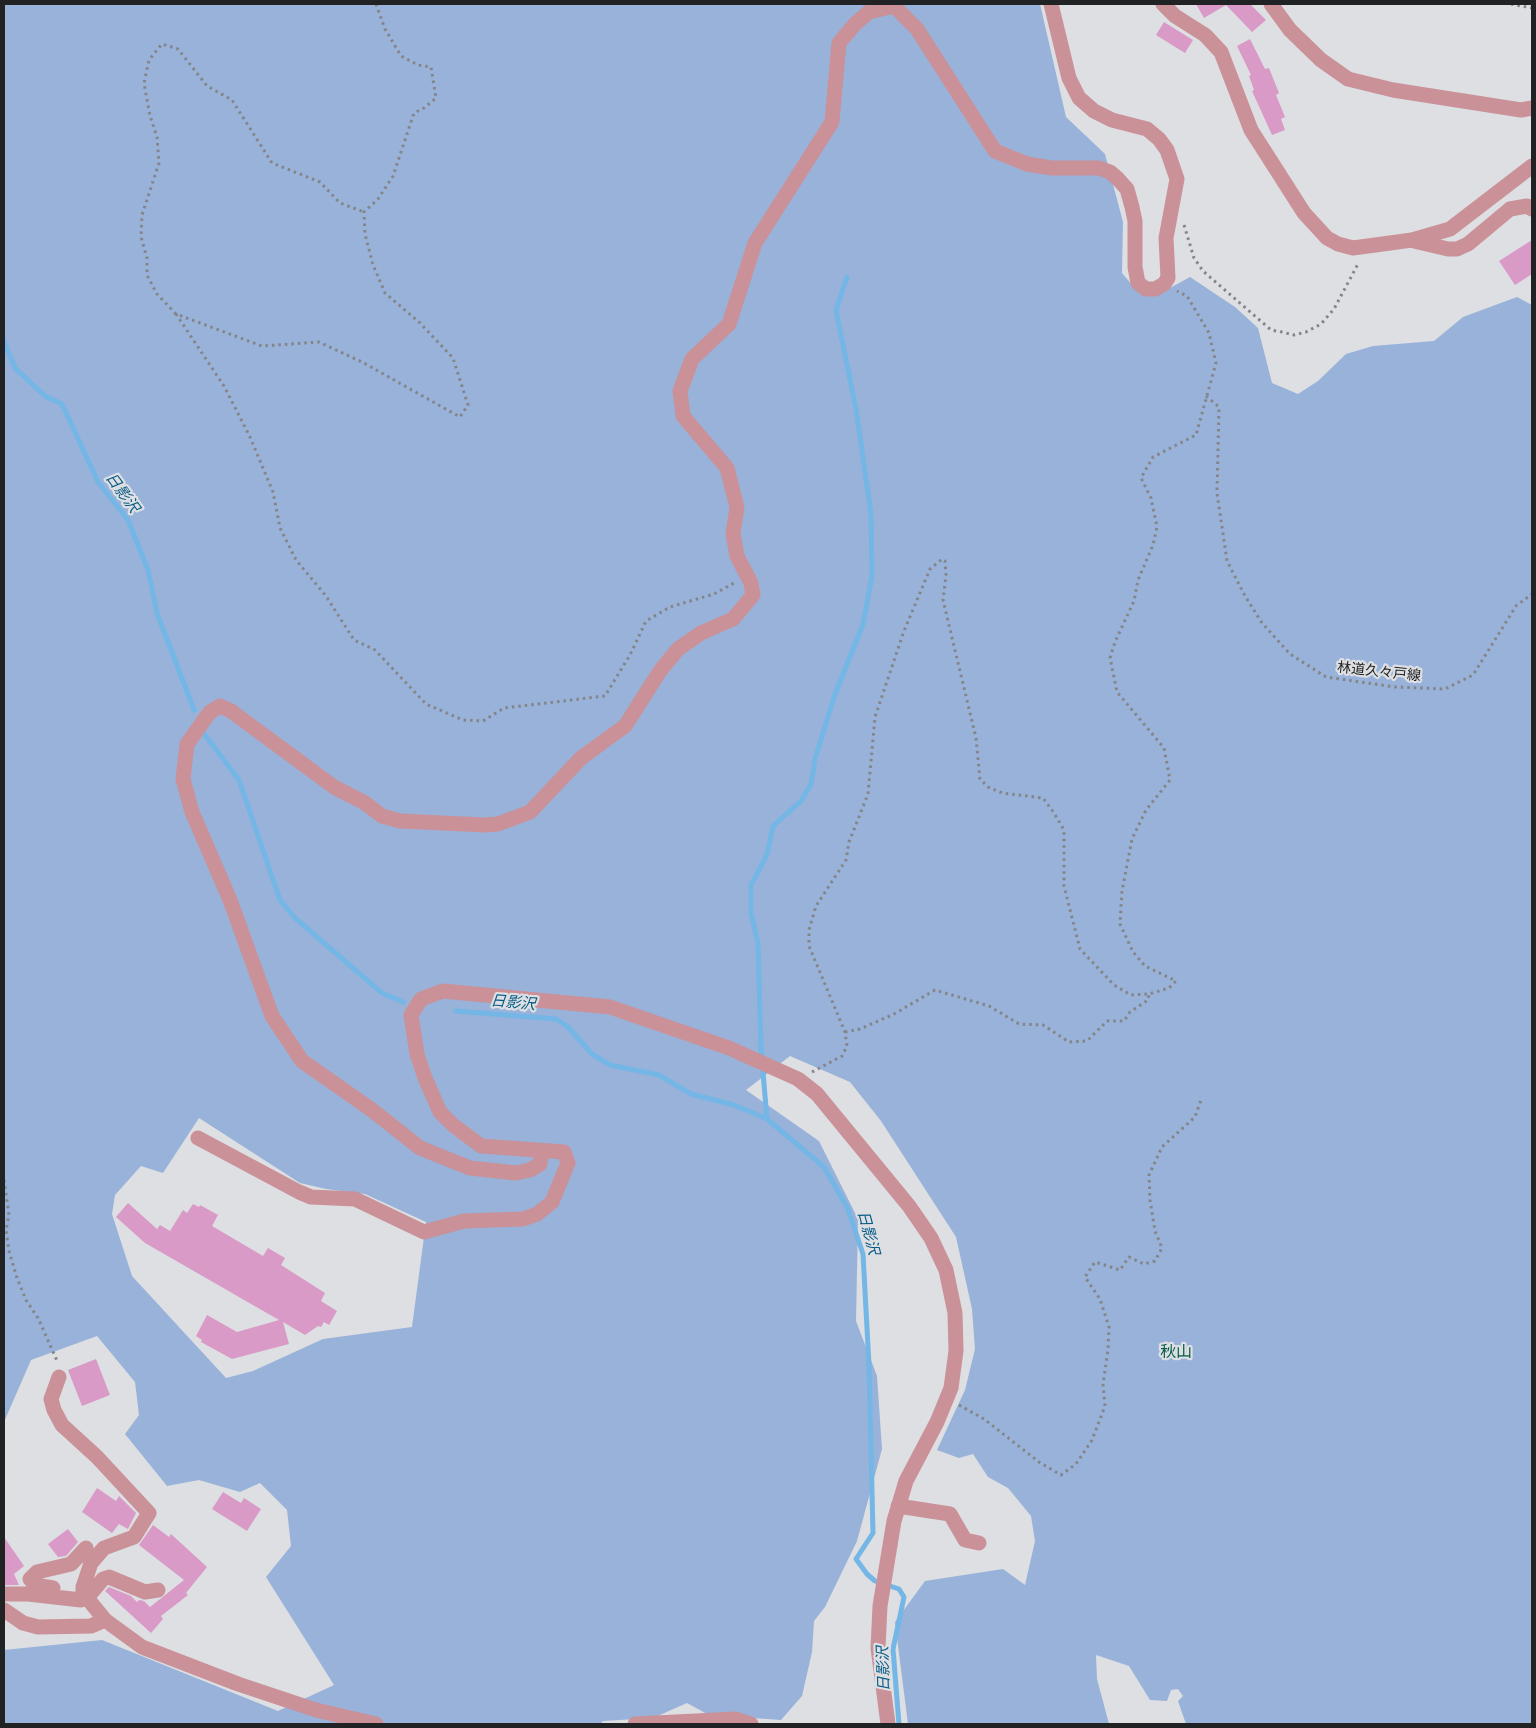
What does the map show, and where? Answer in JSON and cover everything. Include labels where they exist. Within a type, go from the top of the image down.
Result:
[{"type":"street","points":[[540,1152],[540,1164],[530,1170],[516,1172],[470,1168],[420,1148],[372,1110],[302,1061],[272,1016],[230,900],[192,812],[182,779],[187,744],[210,712],[220,706],[231,711],[334,787],[365,803],[382,816],[400,821],[498,824],[530,812],[581,758],[625,726],[660,671],[678,648],[700,633],[732,619],[752,595],[751,583],[737,556],[733,534],[737,508],[727,468],[683,416],[680,391],[692,359],[729,324],[755,243],[832,122],[839,43],[855,24],[869,12],[894,6],[917,29],[996,151],[1027,164],[1052,168],[1100,168],[1110,172],[1118,179],[1127,189],[1135,221],[1135,267],[1138,283],[1146,288],[1155,289],[1164,284],[1168,278],[1166,238],[1177,179],[1167,150],[1159,139],[1147,129],[1112,120],[1094,111],[1079,98],[1070,78],[1051,4]]},
{"type":"street","points":[[1163,4],[1175,16],[1205,35],[1221,52],[1251,130],[1304,213],[1327,238],[1338,244],[1353,248],[1412,240],[1450,229],[1531,169]]},
{"type":"street","points":[[1271,4],[1290,30],[1321,60],[1348,79],[1393,90],[1520,110],[1532,108]]},
{"type":"street","points":[[1412,240],[1448,249],[1457,249],[1468,244],[1510,209],[1527,206],[1532,209]]},
{"type":"street","points":[[198,1138],[305,1195],[311,1197],[355,1199],[424,1232],[464,1221],[523,1219],[538,1214],[552,1202],[568,1163],[564,1152],[540,1152],[481,1146],[453,1125],[440,1112],[425,1078],[417,1054],[411,1015],[420,999],[443,991],[610,1007],[745,1055],[798,1079],[817,1094],[851,1134],[931,1238],[946,1270],[956,1313],[956,1351],[947,1398],[906,1481],[898,1506],[880,1606],[878,1648],[885,1715],[888,1724]]},
{"type":"street","points":[[59,1377],[52,1398],[54,1410],[62,1425],[98,1457],[150,1513],[134,1537],[104,1548],[91,1563],[83,1587],[85,1595],[105,1620],[142,1647],[238,1684],[316,1710],[376,1724]]},
{"type":"street","points":[[898,1506],[950,1514],[965,1540],[979,1543]]},
{"type":"street","points":[[85,1595],[35,1585],[30,1579],[37,1572],[71,1564],[86,1548]]},
{"type":"street","points":[[4,1594],[28,1594],[81,1600],[103,1579],[109,1577],[145,1592],[158,1590]]},
{"type":"street","points":[[4,1610],[23,1622],[38,1626],[91,1626],[105,1620]]},
{"type":"street","points":[[635,1724],[736,1719],[751,1724]]},
{"type":"path","points":[[176,314],[262,346],[319,342],[362,362],[460,417],[468,405],[453,358],[420,323],[385,293],[372,265],[365,234],[364,212],[378,199],[393,176],[414,113],[424,108],[436,98],[431,66],[418,65],[401,56],[385,28],[376,4]]},
{"type":"path","points":[[1511,4],[1532,8]]},
{"type":"path","points":[[364,212],[340,203],[320,182],[272,163],[232,100],[207,86],[178,49],[162,44],[149,60],[144,83],[150,116],[157,137],[159,163],[142,215],[141,237],[147,258],[147,275],[157,294],[176,314],[224,386],[250,437],[273,492],[280,528],[296,560],[326,596],[354,640],[375,650],[426,704],[463,720],[482,721],[504,708],[604,696],[630,655],[646,622],[670,607],[714,594],[746,576]]},
{"type":"path","points":[[1183,222],[1194,258],[1203,271],[1271,330],[1294,335],[1306,332],[1321,324],[1334,310],[1349,278],[1371,245]]},
{"type":"path","points":[[798,1079],[842,1056],[847,1046],[845,1032],[809,946],[810,930],[816,906],[846,860],[850,842],[868,794],[875,717],[904,631],[930,569],[942,559],[945,561],[946,575],[943,600],[976,738],[980,779],[988,787],[1002,793],[1043,798],[1064,830],[1064,886],[1080,949],[1114,985],[1131,995],[1149,994],[1169,988],[1176,981],[1145,966],[1133,952],[1120,924],[1122,891],[1132,839],[1146,810],[1170,780],[1164,748],[1117,692],[1110,658],[1115,642],[1134,601],[1138,580],[1153,545],[1157,527],[1151,498],[1141,478],[1153,457],[1196,435],[1216,363],[1209,333],[1187,296],[1164,284]]},
{"type":"path","name":"林道久々戸線","points":[[1206,396],[1219,406],[1216,493],[1227,561],[1245,596],[1262,623],[1290,654],[1326,677],[1395,687],[1445,689],[1473,675],[1516,606],[1532,594]]},
{"type":"path","points":[[845,1032],[860,1029],[894,1014],[935,990],[989,1006],[1019,1024],[1043,1025],[1069,1042],[1087,1041],[1107,1022],[1124,1021],[1130,1012],[1148,1000],[1149,994]]},
{"type":"path","points":[[947,1398],[984,1419],[1039,1462],[1061,1475],[1076,1464],[1092,1440],[1105,1406],[1103,1384],[1108,1350],[1108,1327],[1100,1298],[1085,1277],[1095,1262],[1120,1270],[1128,1257],[1144,1264],[1155,1261],[1162,1248],[1155,1230],[1150,1200],[1149,1175],[1162,1147],[1195,1117],[1202,1100]]},
{"type":"path","points":[[4,1180],[9,1215],[6,1230],[9,1251],[26,1300],[38,1318],[59,1365],[59,1377]]},
{"type":"shaded area","points":[[4,4],[1040,4],[1066,117],[1105,154],[1123,222],[1122,273],[1138,292],[1161,293],[1190,277],[1235,307],[1258,328],[1272,383],[1298,394],[1318,381],[1346,354],[1373,346],[1434,341],[1463,317],[1517,297],[1532,305],[1532,1724],[1186,1724],[1178,1701],[1183,1696],[1178,1689],[1171,1690],[1167,1701],[1150,1700],[1129,1666],[1096,1655],[1097,1679],[1109,1724],[908,1724],[895,1622],[925,1581],[1003,1569],[1025,1585],[1035,1541],[1031,1516],[1008,1488],[988,1477],[973,1454],[959,1458],[937,1450],[965,1390],[975,1349],[972,1309],[956,1237],[881,1121],[850,1082],[790,1056],[746,1090],[819,1141],[858,1219],[856,1321],[877,1376],[882,1449],[857,1541],[825,1607],[814,1621],[812,1652],[802,1696],[781,1720],[709,1715],[687,1703],[653,1718],[603,1721],[600,1724],[4,1724],[4,1650],[102,1640],[278,1711],[334,1685],[266,1577],[291,1546],[287,1510],[260,1483],[240,1492],[199,1480],[167,1486],[125,1434],[139,1415],[135,1382],[97,1336],[31,1360],[4,1422]],"holes":[[[199,1118],[300,1183],[326,1189],[365,1194],[426,1222],[412,1327],[323,1339],[253,1371],[226,1378],[132,1276],[112,1214],[115,1195],[141,1166],[163,1173]]]},
{"type":"building","points":[[1196,4],[1250,4],[1266,20],[1252,32],[1226,5],[1204,18]]},
{"type":"building","points":[[1164,22],[1193,40],[1185,53],[1156,35]]},
{"type":"building","points":[[1250,39],[1265,69],[1269,68],[1279,93],[1276,95],[1285,117],[1281,119],[1285,130],[1272,135],[1252,91],[1254,90],[1249,76],[1251,75],[1237,46]]},
{"type":"building","points":[[1532,240],[1532,274],[1515,285],[1499,261]]},
{"type":"building","points":[[128,1203],[157,1229],[160,1225],[170,1231],[183,1210],[187,1213],[193,1204],[199,1207],[200,1205],[218,1215],[212,1226],[263,1256],[268,1248],[285,1258],[281,1265],[325,1293],[321,1301],[337,1311],[329,1325],[324,1322],[321,1327],[318,1326],[305,1335],[283,1322],[289,1344],[232,1359],[201,1342],[202,1340],[196,1336],[207,1315],[237,1332],[279,1320],[145,1243],[116,1217]]},
{"type":"building","points":[[96,1359],[110,1395],[82,1406],[68,1370]]},
{"type":"building","points":[[97,1488],[116,1501],[119,1496],[136,1513],[128,1529],[119,1524],[112,1533],[82,1512]]},
{"type":"building","points":[[223,1492],[241,1503],[244,1498],[261,1509],[247,1531],[212,1509]]},
{"type":"building","points":[[153,1525],[169,1537],[171,1534],[207,1567],[186,1593],[188,1595],[161,1616],[163,1619],[151,1633],[105,1591],[109,1587],[131,1596],[137,1602],[139,1600],[144,1601],[150,1607],[184,1580],[139,1545]]},
{"type":"building","points":[[68,1529],[78,1542],[66,1556],[58,1557],[48,1544]]},
{"type":"building","points":[[4,1537],[24,1566],[14,1574],[19,1585],[4,1585]]},
{"type":"waterway","points":[[767,1119],[761,1049],[758,943],[751,913],[751,885],[767,855],[773,826],[801,801],[811,784],[815,759],[835,694],[863,624],[872,576],[871,514],[856,409],[836,310],[847,277]]},
{"type":"waterway","name":"日影沢","points":[[4,341],[15,368],[45,396],[62,404],[98,482],[128,520],[148,570],[157,613],[194,710]]},
{"type":"waterway","name":"日影沢","points":[[205,735],[239,780],[280,900],[295,918],[382,993],[403,1002]]},
{"type":"waterway","name":"日影沢","points":[[456,1011],[556,1019],[567,1026],[592,1054],[610,1065],[659,1075],[691,1094],[734,1105],[767,1119],[824,1167],[848,1209],[863,1254],[869,1365],[873,1533],[856,1559],[875,1581],[899,1589],[904,1597],[893,1649],[899,1724]]},
{"type":"district","name":"秋山","points":[[1176,1352]]}]
